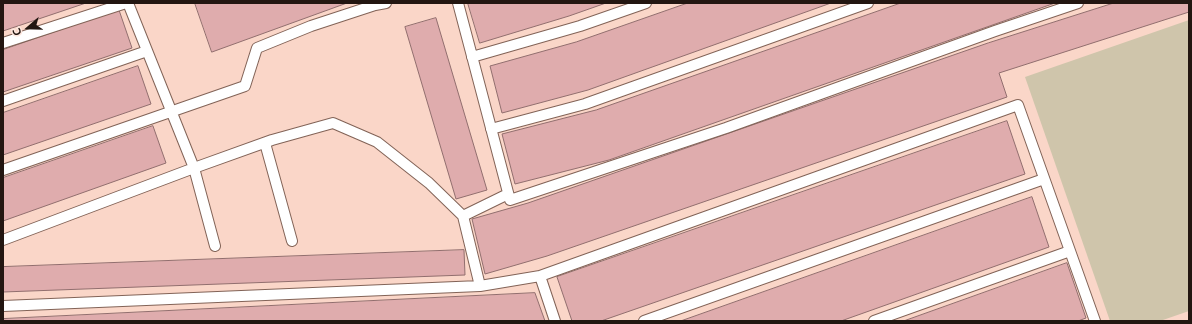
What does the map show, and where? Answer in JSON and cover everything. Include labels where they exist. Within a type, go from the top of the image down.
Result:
[{"type":"lane","points":[[3,42],[127,3],[194,168],[215,246]]},
{"type":"lane","points":[[3,170],[245,86],[257,48],[311,26],[374,4],[386,3]]},
{"type":"lane","points":[[458,3],[510,200],[726,128],[995,31],[1078,3]]},
{"type":"lane","points":[[472,57],[580,26],[646,3]]},
{"type":"lane","points":[[491,129],[585,104],[868,3]]},
{"type":"lane","points":[[3,101],[147,51]]},
{"type":"lane","points":[[3,306],[480,286],[540,276],[1018,105],[1095,321]]},
{"type":"lane","points":[[3,240],[194,168],[265,143],[333,123],[377,142],[429,183],[463,216],[480,286]]},
{"type":"lane","points":[[265,143],[292,241]]},
{"type":"lane","points":[[644,321],[1044,179]]},
{"type":"lane","points":[[463,216],[508,194]]},
{"type":"lane","points":[[874,321],[1070,251]]},
{"type":"lane","points":[[540,276],[555,321]]},
{"type":"shaded area","points":[[1189,20],[1189,311],[1160,321],[1110,321],[1025,77]]},
{"type":"building","points":[[3,3],[86,3],[3,31]]},
{"type":"building","points":[[195,3],[347,3],[212,52]]},
{"type":"building","points":[[468,3],[606,3],[480,43]]},
{"type":"building","points":[[688,3],[831,3],[588,90],[502,113],[490,66],[576,42]]},
{"type":"building","points":[[901,3],[1055,3],[609,160],[515,184],[502,134],[596,110]]},
{"type":"building","points":[[1114,3],[1189,3],[1189,12],[999,73],[1007,97],[547,256],[485,274],[472,219],[528,203],[988,43]]},
{"type":"building","points":[[119,10],[132,48],[3,92],[3,50]]},
{"type":"building","points":[[436,18],[487,190],[456,199],[405,27]]},
{"type":"building","points":[[138,66],[151,104],[3,155],[3,113]]},
{"type":"building","points":[[1007,121],[1025,174],[601,321],[572,321],[557,277]]},
{"type":"building","points":[[153,126],[166,163],[3,221],[3,178]]},
{"type":"building","points":[[1032,197],[1049,247],[841,321],[681,321]]},
{"type":"building","points":[[464,250],[465,275],[3,292],[3,267]]},
{"type":"building","points":[[1067,263],[1086,318],[1078,321],[904,321]]},
{"type":"building","points":[[535,293],[545,321],[3,321],[3,319]]}]
